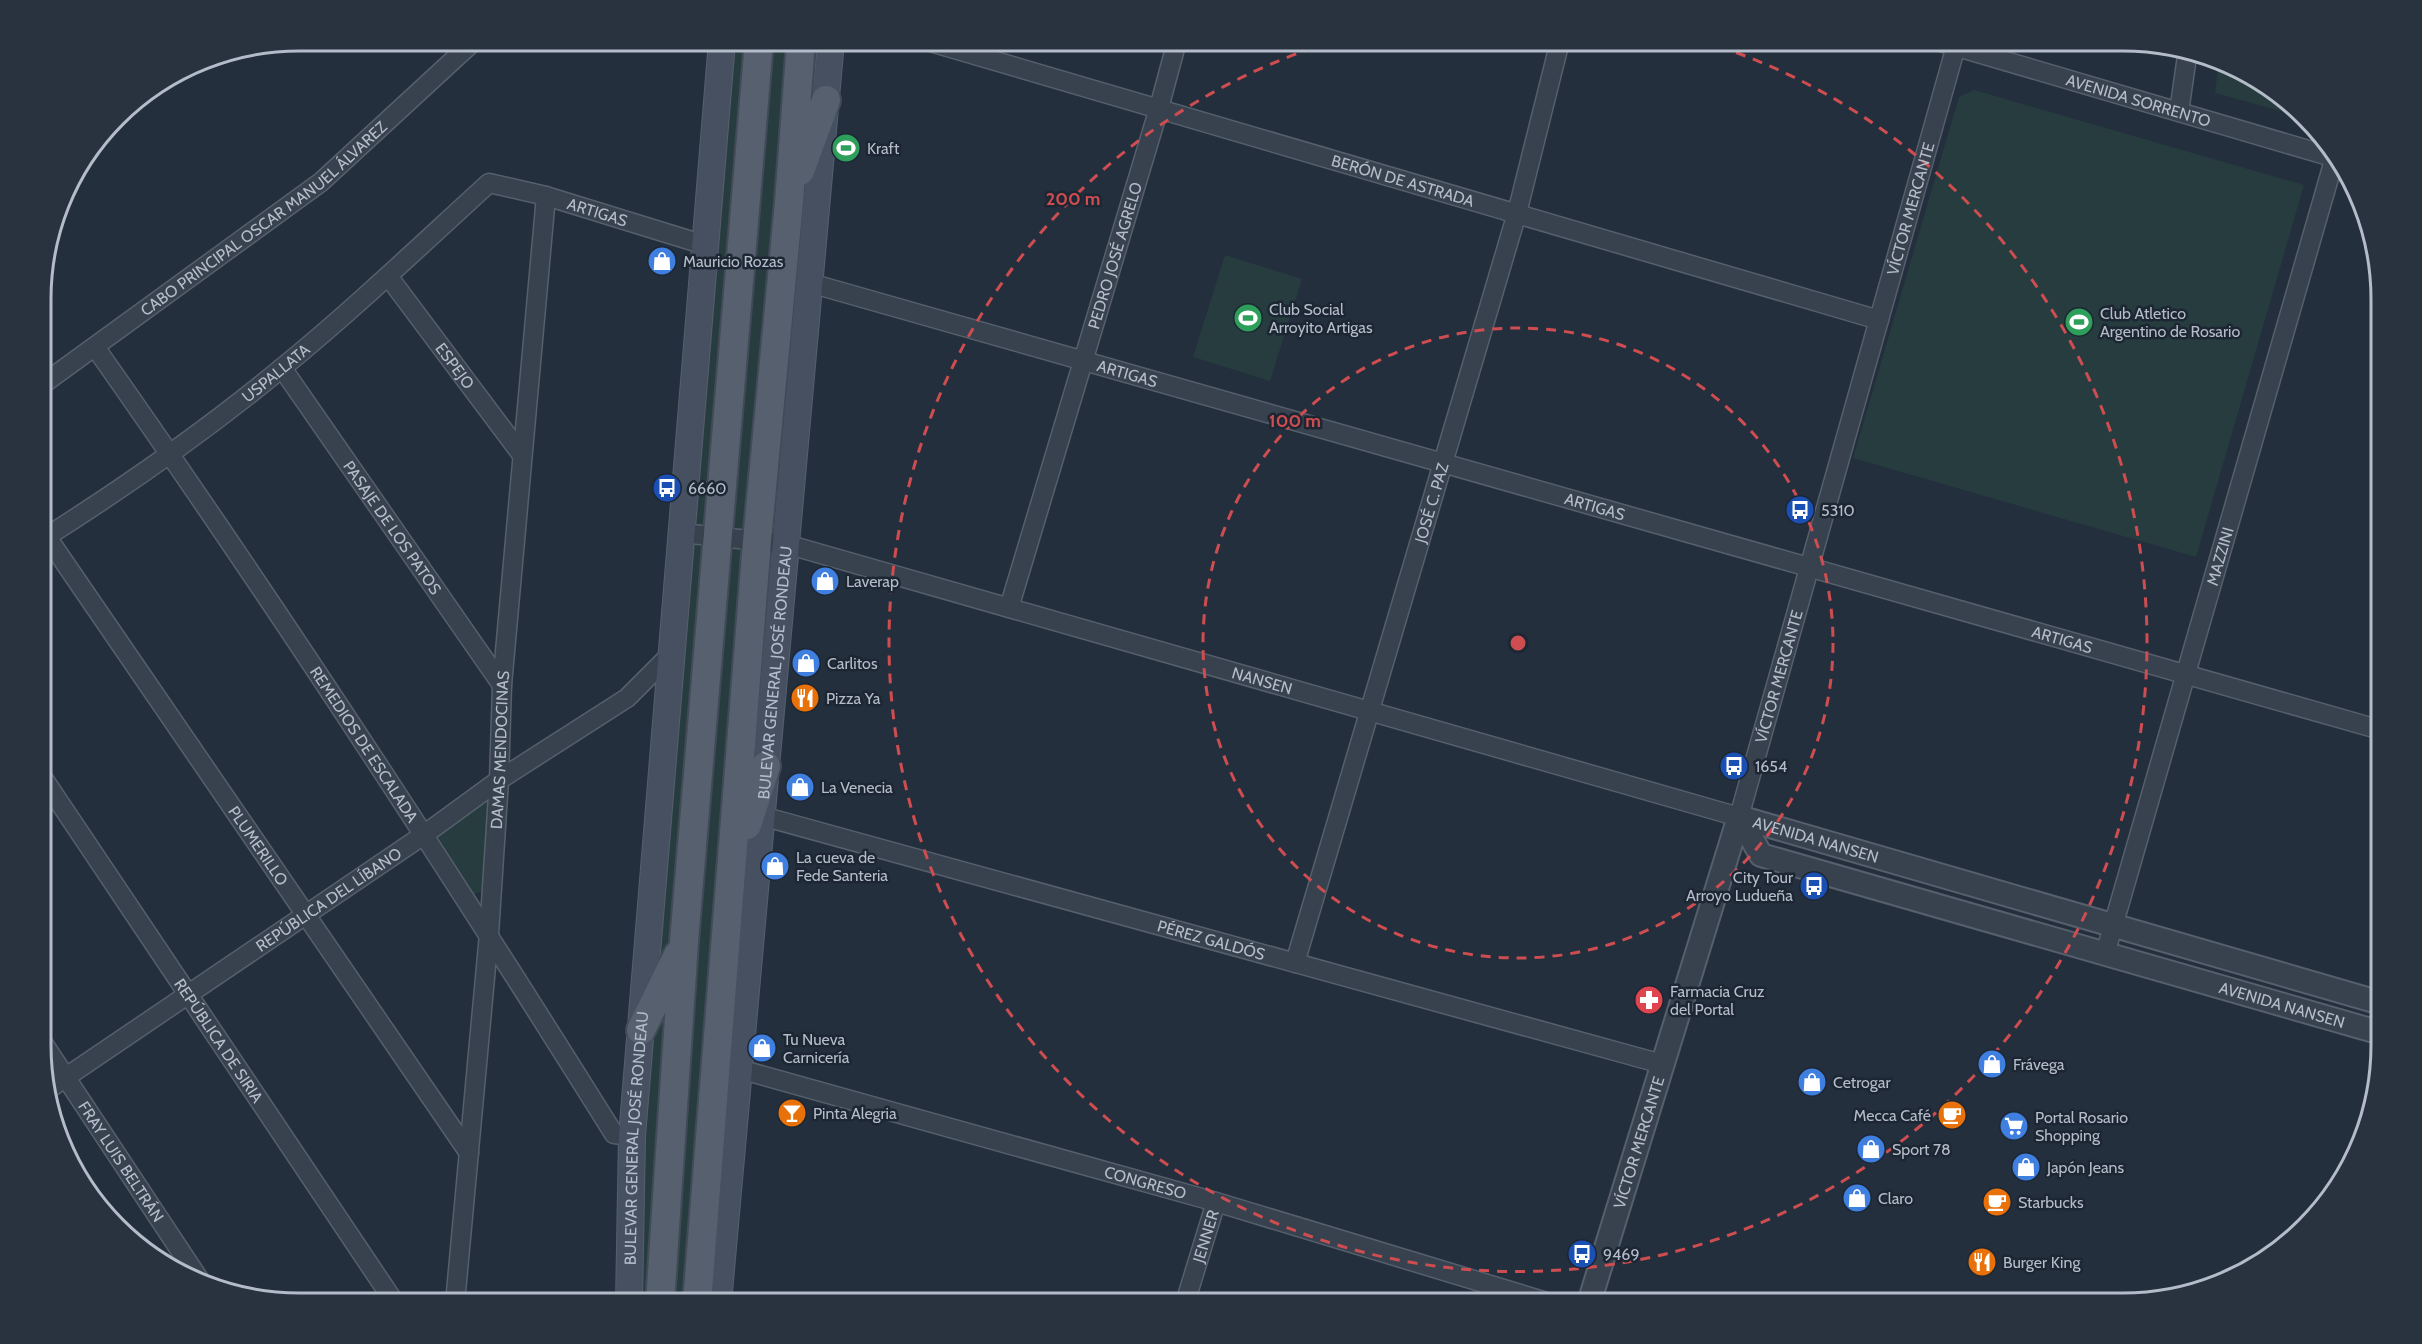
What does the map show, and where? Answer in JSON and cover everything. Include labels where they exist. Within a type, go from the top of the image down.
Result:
[{"type":"main road","name":"BULEVAR GENERAL JOSÉ RONDEAU","points":[[629,1293],[632,1136],[721,51]]},
{"type":"main road","name":"BULEVAR GENERAL JOSÉ RONDEAU","points":[[661,1293],[684,942],[758,51]]},
{"type":"main road","name":"BULEVAR GENERAL JOSÉ RONDEAU","points":[[698,1293],[757,541],[789,201],[800,51]]},
{"type":"main road","name":"BULEVAR GENERAL JOSÉ RONDEAU","points":[[718,1293],[830,51]]},
{"type":"main road","points":[[789,201],[826,100]]},
{"type":"main road","points":[[732,873],[766,766]]},
{"type":"main road","points":[[641,1030],[684,942]]},
{"type":"street","name":"CABO PRINCIPAL OSCAR MANUEL ÁLVAREZ","points":[[51,378],[321,182],[462,51]]},
{"type":"street","name":"BERÓN DE ASTRADA","points":[[965,51],[1879,320]]},
{"type":"street","name":"PEDRO JOSÉ AGRELO","points":[[1009,608],[1174,51]]},
{"type":"street","name":"JOSÉ C. PAZ","points":[[1295,963],[1516,213],[1557,51]]},
{"type":"street","name":"VÍCTOR MERCANTE","points":[[1591,1293],[1739,817],[1955,51]]},
{"type":"street","name":"AVENIDA SORRENTO","points":[[1973,51],[2324,154]]},
{"type":"street","points":[[2179,112],[2187,59]]},
{"type":"street","name":"MAZZINI","points":[[2104,954],[2334,169]]},
{"type":"street","name":"ARTIGAS","points":[[489,183],[546,196],[705,245]]},
{"type":"street","name":"USPALLATA","points":[[51,534],[170,453],[282,368],[388,276],[489,183]]},
{"type":"street","name":"DAMAS MENDOCINAS","points":[[456,1293],[489,934],[499,780],[502,685],[546,196]]},
{"type":"street","name":"ESPEJO","points":[[388,276],[522,455]]},
{"type":"street","name":"ARTIGAS","points":[[810,283],[2371,727]]},
{"type":"street","name":"REMEDIOS DE ESCALADA","points":[[95,346],[170,453],[425,834],[614,1134],[632,1136]]},
{"type":"street","name":"PASAJE DE LOS PATOS","points":[[282,368],[502,685]]},
{"type":"street","points":[[682,533],[786,544]]},
{"type":"street","name":"NANSEN","points":[[786,544],[1739,817]]},
{"type":"street","name":"PLUMERILLO","points":[[51,547],[469,1153]]},
{"type":"street","name":"REPÚBLICA DEL LÍBANO","points":[[55,1086],[425,834],[499,780],[627,698],[670,655],[674,626]]},
{"type":"street","name":"REPÚBLICA DE SIRIA","points":[[51,790],[388,1293]]},
{"type":"street","name":"PÉREZ GALDÓS","points":[[762,816],[1662,1064]]},
{"type":"street","name":"AVENIDA NANSEN","points":[[1739,817],[2371,1000]]},
{"type":"street","name":"AVENIDA NANSEN","points":[[1739,817],[1761,855],[2371,1030]]},
{"type":"street","name":"FRAY LUIS BELTRÁN","points":[[52,1057],[192,1268]]},
{"type":"street","name":"CONGRESO","points":[[739,1069],[1216,1202],[1517,1293]]},
{"type":"street","name":"JENNER","points":[[1188,1293],[1216,1202]]},
{"type":"green space","points":[[721,51],[830,51],[719,1293],[630,1293]]},
{"type":"green space","points":[[2218,70],[2247,84],[2285,112],[2215,93]]},
{"type":"green space","name":"Club Atletico Argentino de Rosario","points":[[1974,90],[2304,185],[2196,557],[1853,458],[1959,97]]},
{"type":"green space","name":"Club Social Arroyito Artigas","points":[[1225,255],[1302,279],[1270,381],[1193,357]]},
{"type":"green space","points":[[490,799],[486,890],[474,894],[438,837]]},
{"type":"place","name":"Kraft","points":[[846,148]]},
{"type":"place","name":"Mauricio Rozas","points":[[662,261]]},
{"type":"place","name":"Club Social Arroyito Artigas","points":[[1248,318]]},
{"type":"place","name":"Club Atletico Argentino de Rosario","points":[[2079,322]]},
{"type":"place","name":"6660","points":[[667,488]]},
{"type":"place","name":"5310","points":[[1800,510]]},
{"type":"place","name":"Laverap","points":[[825,581]]},
{"type":"place","name":"Carlitos","points":[[806,663]]},
{"type":"place","name":"Pizza Ya","points":[[805,698]]},
{"type":"place","name":"1654","points":[[1734,766]]},
{"type":"place","name":"La Venecia","points":[[800,787]]},
{"type":"place","name":"La cueva de Fede Santeria","points":[[775,866]]},
{"type":"place","name":"City Tour Arroyo Ludueña","points":[[1814,886]]},
{"type":"place","name":"Farmacia Cruz del Portal","points":[[1649,1000]]},
{"type":"place","name":"Tu Nueva Carnicería","points":[[762,1048]]},
{"type":"place","name":"Frávega","points":[[1992,1064]]},
{"type":"place","name":"Cetrogar","points":[[1812,1082]]},
{"type":"place","name":"Pinta Alegria","points":[[792,1113]]},
{"type":"place","name":"Mecca Café","points":[[1952,1115]]},
{"type":"place","name":"Portal Rosario Shopping","points":[[2014,1126]]},
{"type":"place","name":"Sport 78","points":[[1871,1149]]},
{"type":"place","name":"Japón Jeans","points":[[2026,1167]]},
{"type":"place","name":"Claro","points":[[1857,1198]]},
{"type":"place","name":"Starbucks","points":[[1997,1202]]},
{"type":"place","name":"9469","points":[[1582,1254]]},
{"type":"place","name":"Burger King","points":[[1982,1262]]}]
